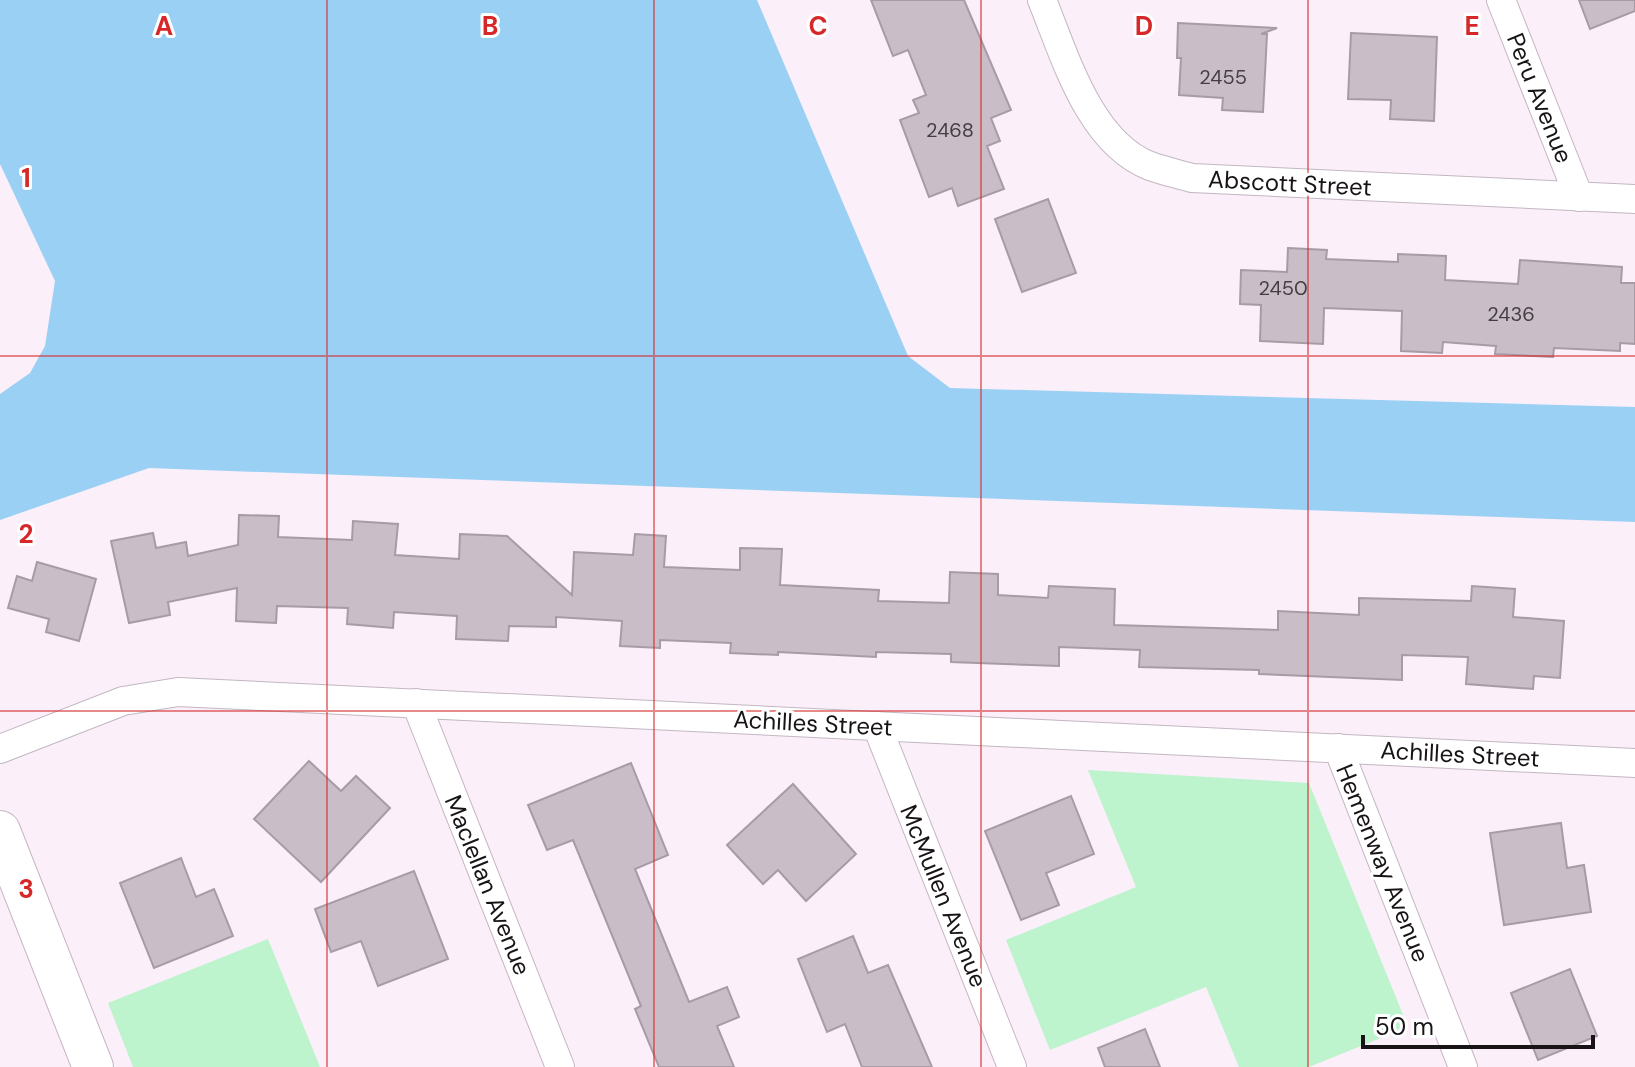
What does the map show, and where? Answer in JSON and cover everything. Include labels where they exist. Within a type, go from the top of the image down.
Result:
[{"type":"street","name":"Abscott Street","points":[[1042,0],[1079,92],[1108,137],[1148,165],[1192,178],[1635,199]]},
{"type":"street","name":"Peru Avenue","points":[[1501,0],[1579,197]]},
{"type":"street","name":"Achilles Street","points":[[0,749],[123,701],[178,692],[1635,763]]},
{"type":"street","name":"Maclellan Avenue","points":[[416,703],[560,1067]]},
{"type":"street","name":"McMullen Avenue","points":[[877,726],[1012,1067]]},
{"type":"street","name":"Hemenway Avenue","points":[[1338,748],[1463,1067]]},
{"type":"street","points":[[0,831],[93,1067]]},
{"type":"green space","points":[[1088,770],[1309,783],[1408,1027],[1309,1067],[1239,1067],[1206,987],[1050,1050],[1006,940],[1136,887]]},
{"type":"green space","points":[[268,939],[320,1067],[133,1067],[108,1003]]},
{"type":"water","points":[[0,0],[757,0],[908,356],[950,388],[1635,407],[1635,522],[149,468],[0,520],[0,394],[30,373],[45,346],[55,281],[0,164]]},
{"type":"building","points":[[871,0],[964,0],[1011,110],[991,118],[1000,141],[987,146],[1004,189],[958,206],[952,188],[929,197],[900,120],[919,113],[913,100],[926,95],[908,50],[893,56]]},
{"type":"building","points":[[1579,0],[1635,0],[1635,11],[1590,29]]},
{"type":"building","points":[[1178,23],[1277,28],[1261,34],[1267,34],[1263,112],[1222,110],[1223,98],[1179,95],[1181,58],[1177,58]]},
{"type":"building","points":[[1351,33],[1437,37],[1434,121],[1390,119],[1391,100],[1348,99]]},
{"type":"building","points":[[1048,199],[1076,273],[1022,292],[995,219]]},
{"type":"building","points":[[1288,248],[1327,250],[1326,259],[1398,262],[1398,254],[1446,256],[1445,280],[1518,284],[1520,260],[1622,267],[1621,283],[1635,283],[1635,344],[1620,343],[1620,351],[1554,348],[1553,357],[1495,354],[1496,346],[1443,342],[1442,353],[1401,351],[1402,311],[1324,308],[1323,344],[1260,341],[1261,305],[1240,304],[1241,270],[1287,272]]},
{"type":"building","points":[[239,515],[279,516],[278,537],[352,540],[353,521],[398,524],[395,555],[459,559],[460,534],[507,536],[572,595],[574,552],[633,555],[635,534],[666,536],[664,567],[740,570],[740,548],[782,549],[780,585],[879,590],[878,601],[949,603],[950,572],[998,574],[998,595],[1048,598],[1049,586],[1115,589],[1114,625],[1278,630],[1278,611],[1359,615],[1359,598],[1471,601],[1472,586],[1515,589],[1513,617],[1564,621],[1560,678],[1534,676],[1533,689],[1466,684],[1468,657],[1402,655],[1402,680],[1259,674],[1259,670],[1139,667],[1140,650],[1059,647],[1059,666],[951,662],[951,654],[876,652],[876,657],[730,653],[731,643],[660,640],[660,648],[620,646],[622,621],[556,617],[556,627],[509,626],[508,641],[456,639],[457,616],[394,612],[393,628],[347,624],[348,608],[277,606],[276,623],[236,621],[237,588],[168,602],[170,615],[129,623],[111,541],[153,533],[156,548],[186,542],[188,556],[238,545]]},
{"type":"building","points":[[37,562],[96,579],[79,641],[46,632],[49,619],[8,608],[17,576],[32,581]]},
{"type":"building","points":[[309,761],[341,791],[356,776],[390,808],[321,882],[254,819]]},
{"type":"building","points":[[631,763],[668,855],[635,869],[689,1002],[727,987],[739,1017],[717,1026],[734,1067],[659,1067],[635,1009],[641,1006],[573,840],[547,850],[528,805]]},
{"type":"building","points":[[793,784],[856,854],[806,901],[778,870],[763,884],[727,845]]},
{"type":"building","points":[[1071,796],[1094,854],[1046,873],[1059,905],[1021,920],[985,831]]},
{"type":"building","points":[[1561,823],[1567,868],[1584,865],[1591,912],[1504,925],[1490,833]]},
{"type":"building","points":[[181,858],[196,897],[214,889],[233,936],[154,968],[120,883]]},
{"type":"building","points":[[414,871],[448,959],[378,986],[361,941],[331,952],[315,909]]},
{"type":"building","points":[[853,936],[868,973],[888,965],[932,1067],[862,1067],[845,1024],[827,1032],[798,959]]},
{"type":"building","points":[[1570,969],[1597,1036],[1538,1060],[1511,993]]},
{"type":"building","points":[[1145,1029],[1160,1067],[1105,1067],[1098,1048]]}]
